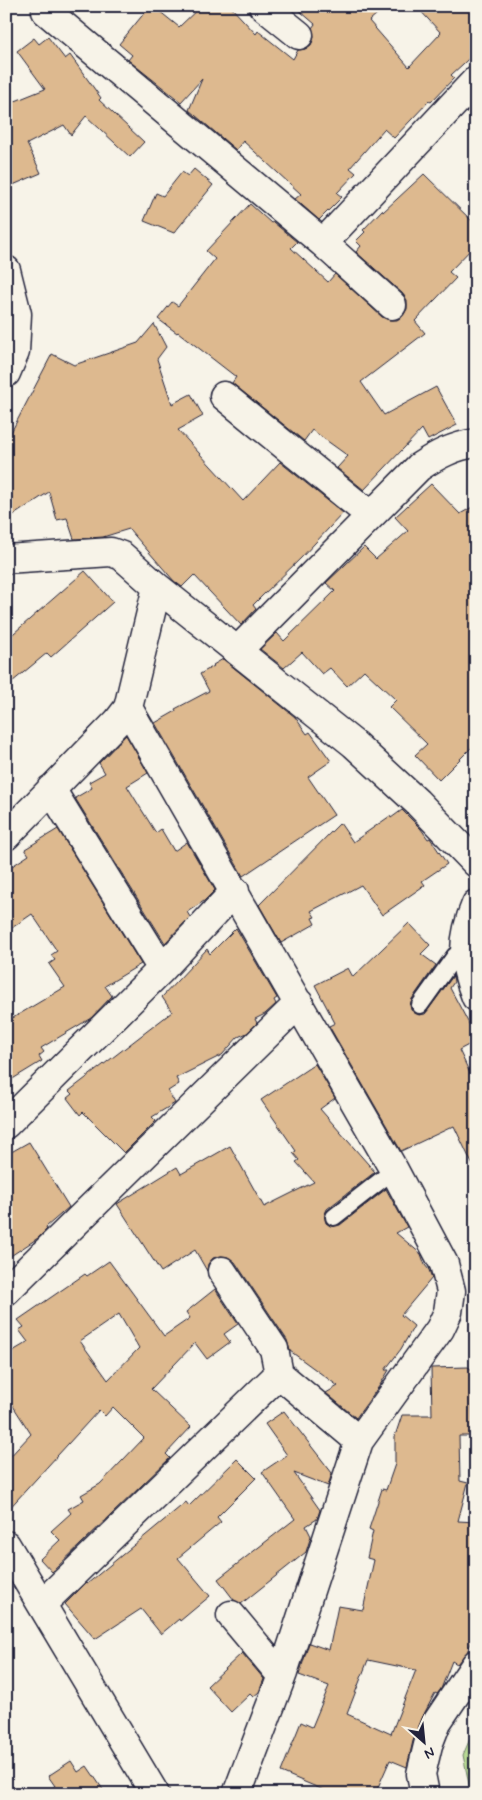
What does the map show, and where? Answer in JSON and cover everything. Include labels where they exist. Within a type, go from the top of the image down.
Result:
[{"type":"street","points":[[51,6],[46,11],[323,243],[392,305]]},
{"type":"street","points":[[263,6],[299,36]]},
{"type":"street","points":[[323,243],[476,80]]},
{"type":"street","points":[[6,270],[17,314],[15,352],[6,372]]},
{"type":"street","points":[[224,396],[370,515]]},
{"type":"street","points":[[238,650],[419,467],[436,456],[459,446],[476,443]]},
{"type":"street","points":[[6,559],[111,552],[122,556],[157,587],[354,744],[417,802],[476,863]]},
{"type":"street","points":[[6,836],[118,721],[128,708],[157,587]]},
{"type":"street","points":[[128,708],[394,1170],[444,1264],[452,1291],[448,1312],[440,1330],[359,1441],[283,1673],[237,1794]]},
{"type":"street","points":[[51,789],[162,969]]},
{"type":"street","points":[[6,1124],[162,969],[235,891]]},
{"type":"street","points":[[476,904],[464,938],[465,960],[476,997]]},
{"type":"street","points":[[6,1291],[299,1003]]},
{"type":"street","points":[[222,1271],[274,1349],[279,1374],[359,1441]]},
{"type":"street","points":[[42,1604],[279,1374]]},
{"type":"street","points":[[6,1545],[155,1794]]},
{"type":"street","points":[[231,1615],[276,1669],[283,1673]]},
{"type":"street","points":[[425,1794],[421,1774],[428,1745],[437,1722],[476,1664]]},
{"type":"lane","points":[[420,1005],[455,956],[465,948]]},
{"type":"lane","points":[[334,1217],[394,1170]]},
{"type":"green space","points":[[476,1725],[476,1794],[471,1794],[463,1755]]},
{"type":"building","points":[[150,6],[153,6],[179,27],[201,6],[230,6],[256,34],[258,31],[293,59],[298,50],[305,49],[311,45],[314,37],[312,28],[315,24],[294,6],[386,6],[369,21],[409,67],[441,33],[416,6],[476,6],[476,52],[451,75],[454,78],[394,138],[384,129],[350,168],[356,173],[337,193],[342,197],[319,220],[295,199],[301,194],[243,141],[236,150],[189,110],[202,79],[181,102],[128,60],[132,55],[119,44]]},
{"type":"building","points":[[48,37],[65,59],[70,55],[101,98],[99,100],[144,142],[130,157],[86,116],[71,135],[64,125],[27,144],[41,173],[13,185],[6,173],[6,100],[8,104],[45,89],[17,51],[34,38],[39,44]]},
{"type":"building","points":[[194,169],[213,185],[174,233],[144,221],[156,193],[163,196],[182,172],[188,176]]},
{"type":"building","points":[[424,174],[476,225],[476,244],[449,272],[456,278],[415,321],[425,333],[361,382],[384,415],[436,387],[457,425],[428,440],[422,429],[364,490],[337,468],[348,456],[312,430],[304,441],[232,383],[236,377],[178,332],[158,319],[172,302],[178,306],[215,259],[206,251],[250,204],[271,223],[273,222],[297,242],[291,248],[328,282],[335,274],[382,317],[389,320],[397,320],[403,316],[407,309],[407,300],[402,293],[356,252],[361,246],[356,241],[365,232],[363,230],[382,210],[383,212]]},
{"type":"building","points":[[154,324],[166,347],[157,359],[172,404],[191,394],[203,416],[178,430],[243,501],[280,462],[343,513],[253,605],[256,609],[241,625],[194,575],[182,587],[174,581],[129,529],[103,537],[74,539],[67,518],[57,520],[49,492],[6,520],[6,442],[52,354],[74,365],[138,343]]},
{"type":"building","points":[[431,484],[460,514],[476,505],[476,743],[439,780],[415,755],[427,744],[389,707],[396,700],[364,670],[347,686],[330,668],[322,674],[302,652],[284,668],[260,649],[277,633],[284,641],[335,591],[326,583],[364,547],[376,559],[408,531],[395,517]]},
{"type":"building","points":[[85,571],[113,602],[51,657],[47,653],[6,687],[6,640]]},
{"type":"building","points":[[223,659],[295,717],[307,734],[310,732],[331,761],[308,777],[334,815],[243,876],[155,723],[176,711],[175,709],[209,691],[200,674]]},
{"type":"building","points":[[126,735],[148,773],[127,786],[156,833],[161,829],[174,851],[187,842],[215,890],[204,901],[187,912],[190,917],[165,943],[75,798],[92,788],[89,782],[105,773],[99,763]]},
{"type":"building","points":[[402,810],[428,839],[430,838],[447,864],[422,881],[425,885],[382,915],[361,885],[311,911],[315,917],[312,918],[315,924],[281,943],[259,905],[340,823],[353,842],[390,816],[391,818]]},
{"type":"building","points":[[58,829],[141,964],[105,986],[112,996],[91,1018],[41,1048],[44,1052],[39,1056],[42,1061],[6,1083],[6,1022],[65,987],[49,964],[55,960],[51,955],[57,951],[32,914],[6,932],[6,870],[29,855],[25,849]]},
{"type":"building","points":[[409,923],[430,945],[421,954],[436,965],[412,999],[411,1010],[419,1015],[425,1014],[453,976],[454,982],[450,988],[476,1037],[476,1041],[459,1050],[476,1086],[476,1172],[454,1126],[401,1151],[329,1026],[335,1023],[315,985],[348,968],[353,977]]},
{"type":"building","points":[[236,928],[277,998],[274,1000],[276,1004],[265,1014],[255,1019],[257,1023],[247,1033],[238,1037],[222,1055],[176,1078],[179,1084],[168,1091],[175,1103],[152,1117],[156,1121],[124,1153],[83,1112],[80,1115],[67,1098],[72,1094],[69,1091],[172,1012],[162,997],[207,949],[210,954]]},
{"type":"building","points":[[315,1064],[335,1098],[320,1109],[375,1172],[327,1209],[325,1214],[326,1223],[331,1226],[340,1225],[386,1189],[407,1227],[396,1233],[421,1254],[432,1278],[401,1315],[414,1326],[401,1349],[385,1370],[389,1370],[380,1385],[356,1418],[326,1393],[338,1386],[290,1351],[287,1340],[235,1262],[228,1257],[213,1258],[208,1264],[207,1271],[195,1250],[161,1272],[117,1204],[177,1167],[181,1174],[230,1146],[264,1207],[314,1182],[296,1162],[299,1160],[293,1153],[296,1151],[261,1100]]},
{"type":"building","points":[[29,1142],[69,1207],[46,1227],[47,1229],[38,1238],[6,1259],[6,1155]]},
{"type":"building","points":[[109,1261],[164,1336],[190,1318],[186,1312],[215,1289],[238,1324],[224,1334],[230,1342],[207,1359],[195,1343],[151,1389],[191,1427],[166,1454],[170,1458],[52,1572],[40,1559],[60,1540],[51,1531],[71,1513],[68,1509],[84,1500],[81,1495],[100,1484],[144,1438],[113,1407],[105,1416],[99,1410],[6,1512],[6,1461],[31,1434],[6,1395],[6,1355],[28,1342],[19,1330],[24,1327],[18,1320],[85,1274],[87,1276]],"holes":[[[119,1314],[139,1348],[108,1380],[80,1341]]]},
{"type":"building","points":[[468,1367],[476,1373],[476,1396],[472,1397],[473,1436],[459,1436],[460,1481],[468,1483],[458,1521],[476,1522],[476,1632],[467,1652],[457,1664],[452,1661],[441,1689],[437,1694],[435,1693],[423,1716],[413,1741],[407,1767],[390,1760],[375,1794],[333,1794],[281,1772],[301,1722],[312,1727],[329,1686],[299,1675],[309,1643],[329,1650],[338,1606],[363,1610],[374,1560],[367,1558],[373,1531],[369,1529],[382,1489],[386,1490],[395,1464],[395,1436],[402,1415],[432,1415],[431,1368]],"holes":[[[368,1660],[416,1670],[391,1734],[347,1714]]]},
{"type":"building","points":[[284,1411],[332,1473],[328,1486],[294,1473],[320,1510],[317,1519],[306,1526],[311,1536],[306,1552],[241,1604],[234,1600],[218,1579],[295,1519],[262,1472],[287,1455],[265,1424]]},
{"type":"building","points":[[237,1459],[256,1478],[217,1517],[221,1522],[178,1558],[210,1596],[161,1634],[141,1609],[95,1639],[65,1604],[86,1583],[186,1502],[189,1506]]},
{"type":"building","points":[[242,1653],[264,1679],[259,1692],[253,1697],[250,1694],[231,1712],[207,1686]]},
{"type":"building","points":[[71,1761],[78,1772],[87,1766],[106,1794],[43,1794],[55,1786],[48,1776]]}]
